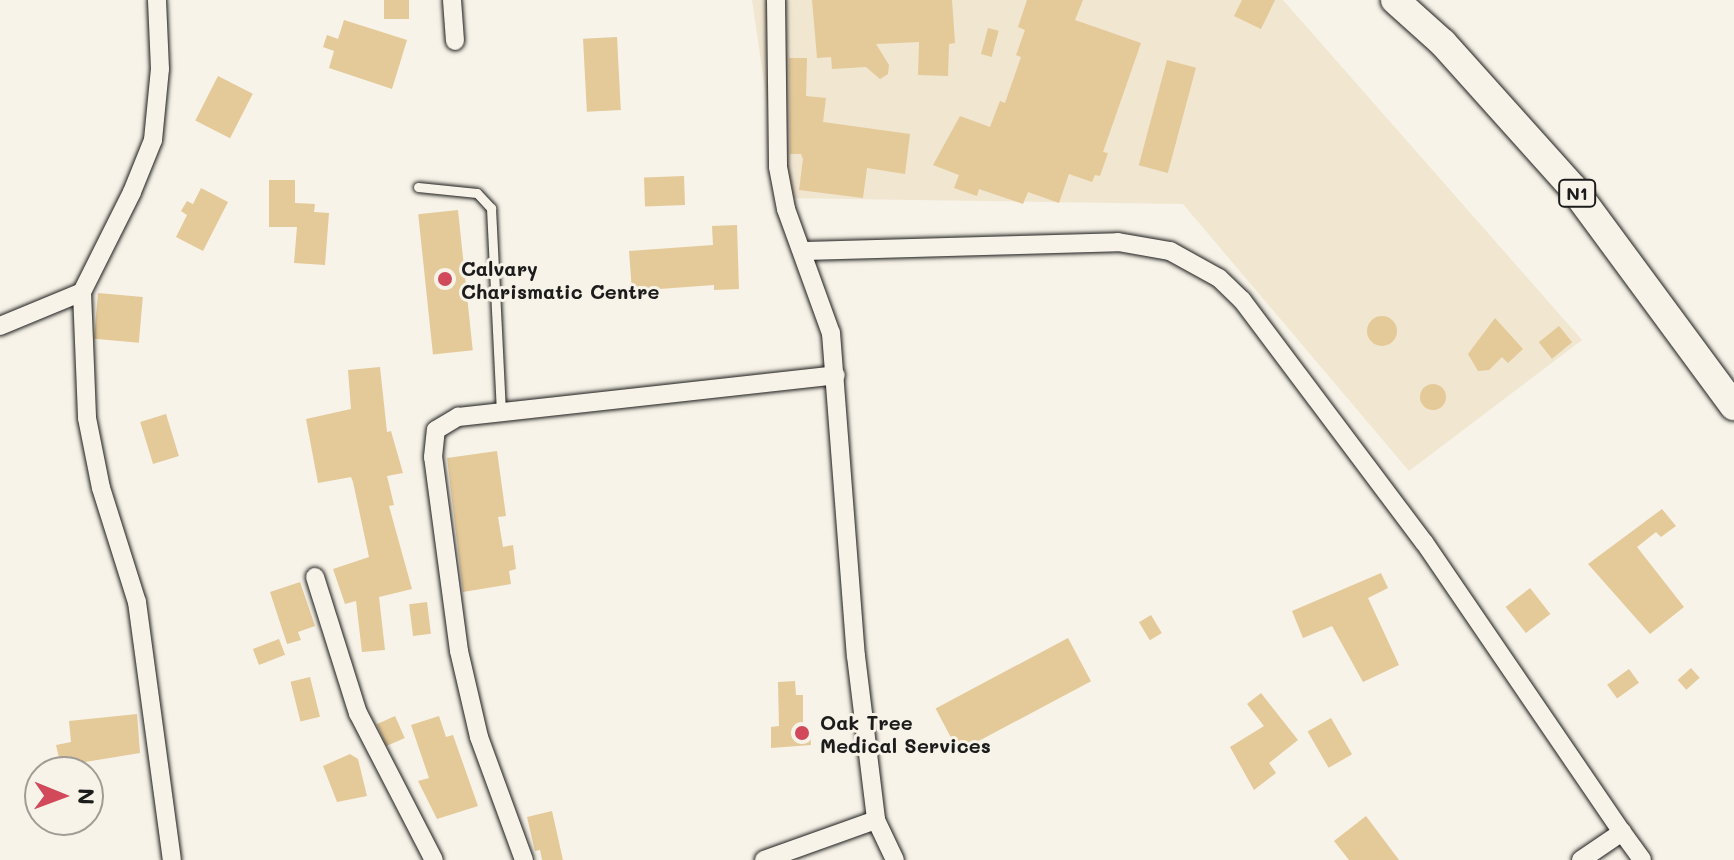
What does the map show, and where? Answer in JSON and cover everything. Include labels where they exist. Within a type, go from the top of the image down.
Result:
[{"type":"highway","name":"N1","points":[[1395,0],[1443,43],[1573,188],[1734,406]]},
{"type":"street","points":[[157,0],[160,69],[153,140],[82,292],[87,418],[101,488],[137,602],[172,860]]},
{"type":"street","points":[[452,0],[455,41]]},
{"type":"street","points":[[776,0],[778,167],[786,209],[805,251],[831,333],[856,656],[876,820],[895,860]]},
{"type":"street","points":[[805,251],[1118,242],[1170,251],[1219,278],[1242,300],[1424,542],[1642,860]]},
{"type":"street","points":[[0,326],[82,292]]},
{"type":"street","points":[[524,860],[479,737],[459,651],[432,449],[436,430],[447,420],[836,375]]},
{"type":"street","points":[[315,577],[358,713],[434,860]]},
{"type":"street","points":[[764,860],[876,820]]},
{"type":"street","points":[[1581,860],[1622,832]]},
{"type":"lane","points":[[418,187],[477,193],[491,208],[501,413]]},
{"type":"shaded area","points":[[752,0],[1283,0],[1582,340],[1409,471],[1183,204],[781,198]]},
{"type":"building","points":[[384,0],[409,0],[409,19],[384,19]]},
{"type":"building","points":[[812,0],[952,0],[955,43],[949,44],[948,76],[918,75],[919,42],[876,44],[889,65],[888,74],[880,79],[866,67],[832,69],[831,57],[817,58]]},
{"type":"building","points":[[1027,0],[1083,0],[1075,20],[1141,43],[1103,152],[1108,153],[1100,176],[1095,175],[1092,182],[1069,174],[1059,203],[1028,192],[1023,204],[979,189],[977,196],[954,188],[959,175],[933,165],[960,116],[990,127],[1000,101],[1005,103],[1021,57],[1016,55],[1025,30],[1018,27]]},
{"type":"building","points":[[1242,0],[1275,0],[1261,29],[1234,16]]},
{"type":"building","points":[[344,20],[407,40],[392,89],[329,68],[334,51],[323,47],[327,35],[338,39]]},
{"type":"building","points":[[988,28],[999,31],[992,57],[981,54]]},
{"type":"building","points":[[617,37],[621,110],[587,112],[583,39]]},
{"type":"building","points":[[789,58],[807,58],[806,96],[826,98],[823,122],[910,134],[905,174],[867,168],[863,198],[799,190],[803,159],[801,154],[790,154]]},
{"type":"building","points":[[1167,60],[1196,68],[1168,173],[1139,165]]},
{"type":"building","points":[[218,76],[253,94],[230,138],[195,121]]},
{"type":"building","points":[[684,176],[685,205],[645,206],[644,177]]},
{"type":"building","points":[[269,180],[295,180],[295,203],[315,204],[314,212],[329,213],[325,265],[294,263],[297,227],[269,227]]},
{"type":"building","points":[[201,188],[228,202],[203,251],[176,237],[187,215],[181,211],[187,201],[193,204]]},
{"type":"building","name":"Calvary Charismatic Centre","points":[[458,210],[473,350],[433,354],[418,214]]},
{"type":"building","points":[[737,225],[739,289],[714,290],[714,285],[632,291],[629,251],[713,245],[712,226]]},
{"type":"building","points":[[98,293],[143,297],[139,343],[94,339]]},
{"type":"building","points":[[1382,316],[1393,320],[1397,331],[1393,342],[1382,346],[1371,342],[1367,331],[1371,320]]},
{"type":"building","points":[[1495,318],[1523,349],[1508,363],[1502,357],[1489,370],[1478,371],[1468,354]]},
{"type":"building","points":[[1559,326],[1572,342],[1552,359],[1539,342]]},
{"type":"building","points":[[380,367],[387,432],[391,431],[403,473],[387,476],[394,505],[389,506],[412,589],[379,597],[385,650],[362,652],[356,601],[345,604],[333,569],[369,557],[353,482],[351,477],[318,483],[306,419],[351,409],[348,370]]},
{"type":"building","points":[[1433,384],[1442,388],[1446,397],[1442,406],[1433,410],[1424,406],[1420,397],[1424,388]]},
{"type":"building","points":[[166,414],[179,456],[153,464],[140,422]]},
{"type":"building","points":[[497,451],[506,516],[498,517],[503,547],[513,545],[516,569],[509,571],[511,584],[463,592],[447,458]]},
{"type":"building","points":[[1662,509],[1676,526],[1661,537],[1656,532],[1637,547],[1684,607],[1650,634],[1588,564]]},
{"type":"building","points":[[1381,573],[1388,588],[1368,598],[1399,665],[1363,682],[1332,626],[1303,638],[1292,611]]},
{"type":"building","points":[[300,582],[315,626],[298,632],[301,640],[287,644],[270,592]]},
{"type":"building","points":[[1530,588],[1550,614],[1526,633],[1506,607]]},
{"type":"building","points":[[427,602],[431,634],[413,636],[409,604]]},
{"type":"building","points":[[1151,615],[1162,633],[1150,640],[1139,622]]},
{"type":"building","points":[[1068,638],[1091,681],[959,752],[936,708]]},
{"type":"building","points":[[279,639],[285,655],[259,665],[253,649]]},
{"type":"building","points":[[1691,668],[1700,678],[1686,690],[1678,680]]},
{"type":"building","points":[[1629,669],[1639,683],[1617,699],[1607,685]]},
{"type":"building","points":[[310,677],[320,717],[301,722],[291,682]]},
{"type":"building","points":[[795,681],[796,695],[803,695],[803,725],[810,725],[811,745],[771,748],[771,727],[779,726],[778,682]]},
{"type":"building","points":[[1261,693],[1298,740],[1269,763],[1276,773],[1254,790],[1230,747],[1264,726],[1247,704]]},
{"type":"building","points":[[137,714],[140,753],[104,759],[104,756],[59,756],[56,745],[71,742],[69,721]]},
{"type":"building","points":[[395,716],[405,738],[386,746],[377,724]]},
{"type":"building","points":[[439,716],[446,737],[453,735],[478,806],[437,819],[418,781],[429,778],[411,725]]},
{"type":"building","points":[[1331,718],[1352,754],[1329,768],[1308,732]]},
{"type":"building","points":[[350,754],[358,759],[367,796],[337,802],[323,766]]},
{"type":"building","points":[[552,811],[563,860],[542,860],[540,850],[535,851],[527,817]]},
{"type":"building","points":[[1366,816],[1399,860],[1349,860],[1334,841]]},
{"type":"place","name":"Calvary Charismatic Centre","points":[[445,279]]},
{"type":"place","name":"Oak Tree Medical Services","points":[[802,733]]}]
